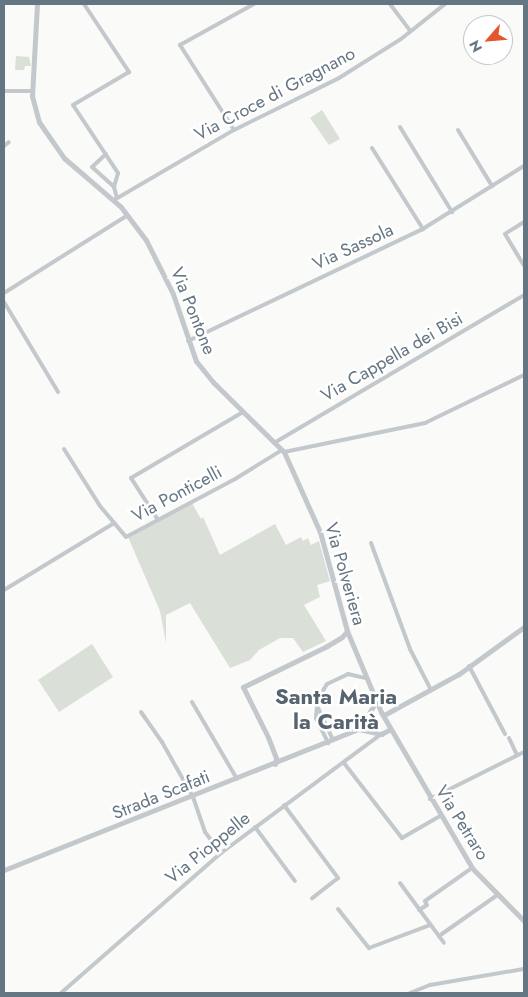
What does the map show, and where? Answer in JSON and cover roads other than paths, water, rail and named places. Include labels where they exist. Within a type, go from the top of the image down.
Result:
[{"type":"street","name":"Via Pontone","points":[[37,4],[32,91],[36,114],[55,147],[115,199],[158,260],[187,341],[207,375],[283,451]]},
{"type":"street","points":[[84,4],[129,72],[73,105],[118,173],[114,187],[115,199]]},
{"type":"street","points":[[234,130],[180,45],[254,4]]},
{"type":"street","points":[[390,4],[410,31]]},
{"type":"street","name":"Via Croce di Gragnano","points":[[115,199],[234,130],[339,78],[410,31],[445,4]]},
{"type":"street","points":[[4,92],[32,91]]},
{"type":"street","points":[[400,128],[452,212]]},
{"type":"street","points":[[458,130],[492,186]]},
{"type":"street","points":[[4,146],[9,142]]},
{"type":"street","points":[[372,148],[423,229]]},
{"type":"street","points":[[106,154],[92,167],[114,187]]},
{"type":"street","name":"Via Sassola","points":[[187,341],[423,229],[524,166]]},
{"type":"street","points":[[4,293],[128,215]]},
{"type":"street","points":[[524,222],[505,234],[524,266]]},
{"type":"street","name":"Via Cappella dei Bisi","points":[[274,443],[524,295]]},
{"type":"street","points":[[4,302],[58,392]]},
{"type":"street","points":[[283,451],[425,423],[524,374]]},
{"type":"street","points":[[158,520],[131,478],[243,412]]},
{"type":"street","name":"Via Ponticelli","points":[[64,449],[126,537],[283,451]]},
{"type":"street","name":"Via Polveriera","points":[[283,451],[324,543],[347,631],[365,678]]},
{"type":"street","points":[[4,590],[114,522]]},
{"type":"street","points":[[371,543],[410,649],[431,690]]},
{"type":"street","points":[[384,715],[431,690],[524,627]]},
{"type":"street","points":[[275,764],[276,758],[243,687],[342,637],[347,631]]},
{"type":"street","points":[[342,637],[350,639]]},
{"type":"street","points":[[469,666],[505,734]]},
{"type":"street","points":[[353,673],[365,678],[376,702],[359,729],[331,742],[316,718],[317,706],[327,684],[353,673]]},
{"type":"street","points":[[192,702],[237,779]]},
{"type":"street","name":"Via Petraro","points":[[376,702],[430,799],[472,868],[496,896],[524,921]]},
{"type":"street","points":[[141,712],[162,742],[193,797],[204,832],[221,853]]},
{"type":"street","points":[[359,729],[381,734],[391,729]]},
{"type":"street","name":"Via Pioppelle","points":[[61,993],[221,853],[381,734]]},
{"type":"street","points":[[509,738],[517,755]]},
{"type":"street","name":"Strada Scafati","points":[[4,870],[331,742]]},
{"type":"street","points":[[430,799],[524,752]]},
{"type":"street","points":[[344,762],[402,838],[440,816]]},
{"type":"street","points":[[284,805],[338,878],[312,898]]},
{"type":"street","points":[[255,827],[296,881]]},
{"type":"street","points":[[419,910],[427,905],[424,901],[472,868]]},
{"type":"street","points":[[400,883],[444,943]]},
{"type":"street","points":[[439,936],[496,896]]},
{"type":"street","points":[[338,909],[370,948],[430,925]]},
{"type":"street","points":[[410,993],[430,985],[524,969]]},
{"type":"district","name":"Santa Maria la Carità","points":[[336,708]]}]
